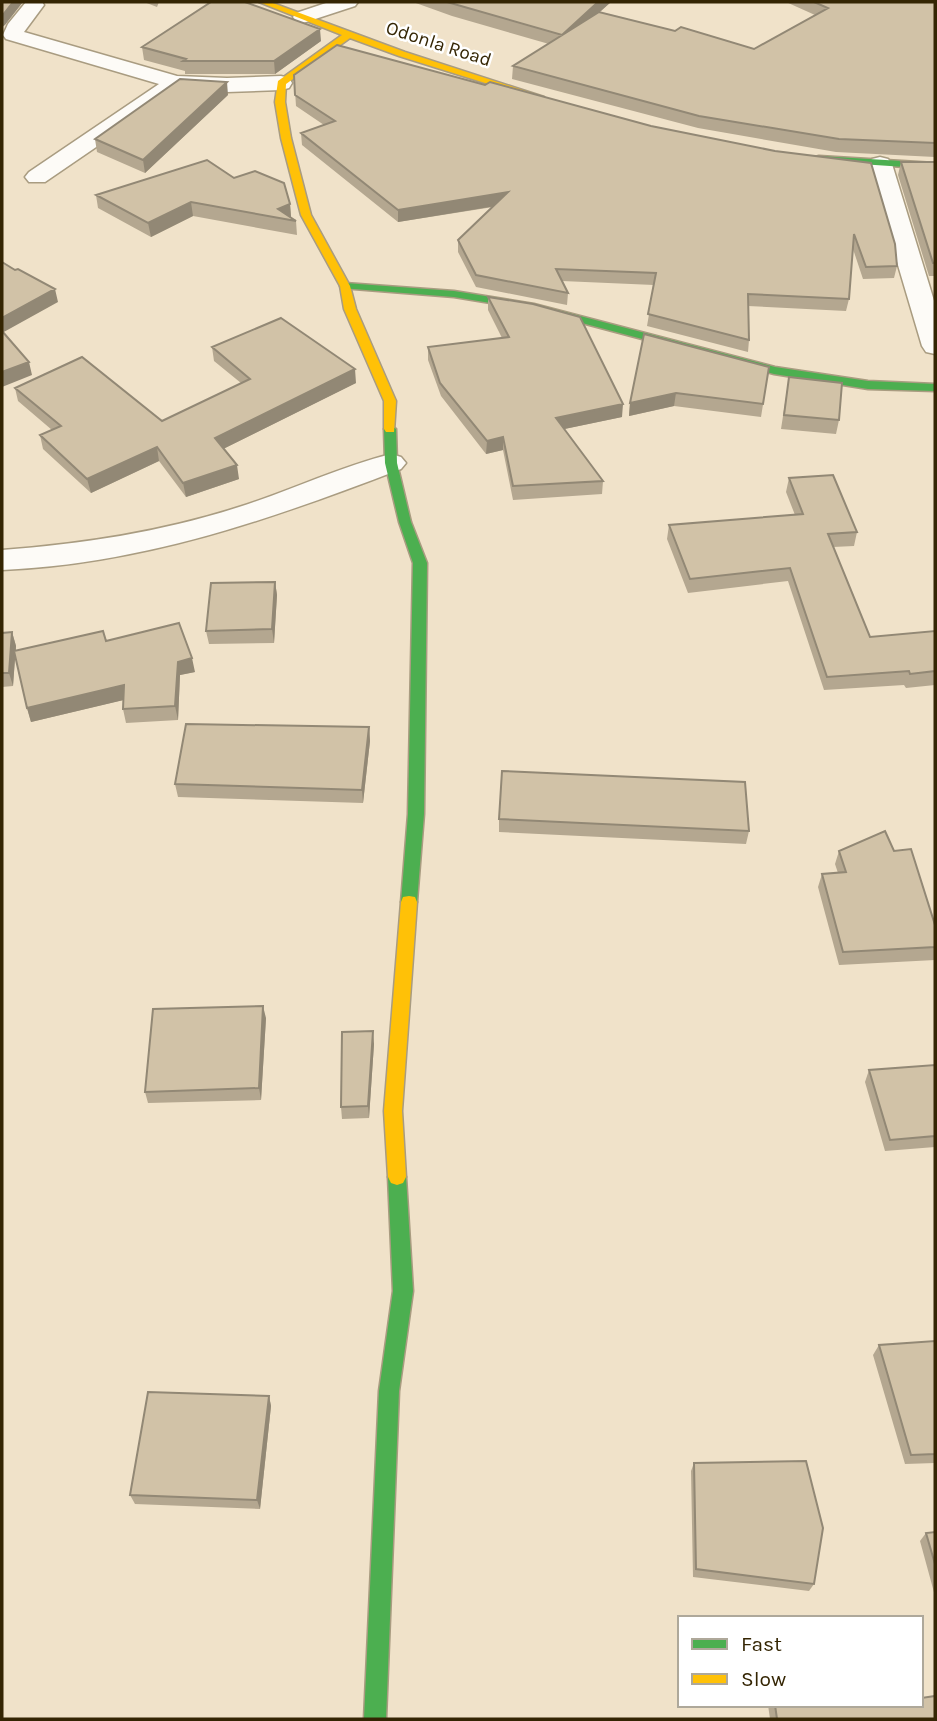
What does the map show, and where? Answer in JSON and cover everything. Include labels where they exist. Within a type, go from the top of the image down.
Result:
[{"type":"street","name":"Odonla Road","points":[[263,2],[348,35],[553,101]]},
{"type":"street","points":[[303,17],[348,2]]},
{"type":"street","points":[[34,5],[15,28],[13,36],[176,82],[227,85],[281,83],[348,35]]},
{"type":"street","points":[[37,177],[176,82]]},
{"type":"street","points":[[281,83],[280,102],[286,138],[306,215],[345,286],[350,309],[390,401],[391,463],[405,522],[420,563],[416,814],[393,1111],[403,1291],[389,1391],[375,1719]]},
{"type":"street","points":[[801,157],[836,162],[935,166]]},
{"type":"street","points":[[880,164],[935,346]]},
{"type":"street","points":[[345,286],[454,294],[534,307],[774,370],[868,385],[935,388]]},
{"type":"street","points":[[2,560],[50,559],[102,553],[163,540],[277,507],[391,463]]},
{"type":"building","points":[[2,2],[13,2],[2,16]]},
{"type":"building","points":[[211,2],[245,2],[320,29],[274,61],[183,61],[186,59],[142,47]]},
{"type":"building","points":[[447,2],[598,2],[562,35]]},
{"type":"building","points":[[814,2],[935,2],[935,143],[839,139],[699,116],[513,66],[599,12],[675,31],[681,27],[754,49],[828,8]]},
{"type":"building","points":[[337,45],[485,85],[490,82],[651,126],[775,151],[871,163],[895,244],[897,266],[866,267],[854,234],[849,299],[748,294],[749,340],[648,314],[656,273],[556,269],[568,293],[476,275],[458,240],[508,192],[398,210],[301,133],[335,121],[295,95],[294,75]]},
{"type":"building","points":[[180,79],[227,82],[143,160],[95,139]]},
{"type":"building","points":[[207,160],[234,178],[255,171],[284,183],[290,204],[278,209],[296,221],[191,202],[148,223],[96,195]]},
{"type":"building","points":[[901,162],[935,162],[935,263],[933,263]]},
{"type":"building","points":[[2,262],[15,270],[18,269],[55,289],[2,318]]},
{"type":"building","points":[[488,297],[533,304],[580,317],[623,404],[556,418],[603,481],[513,486],[503,437],[487,441],[440,383],[428,347],[509,337]]},
{"type":"building","points":[[281,318],[355,369],[215,438],[237,465],[183,483],[157,447],[87,479],[40,435],[61,426],[15,388],[82,357],[162,421],[250,379],[212,347]]},
{"type":"building","points":[[2,331],[29,362],[2,372]]},
{"type":"building","points":[[644,334],[769,367],[763,404],[676,393],[630,403]]},
{"type":"building","points":[[789,377],[842,383],[839,420],[784,415]]},
{"type":"building","points":[[833,475],[857,532],[828,534],[870,637],[935,631],[935,671],[827,677],[790,568],[690,579],[669,525],[803,514],[789,478]]},
{"type":"building","points":[[275,582],[272,629],[206,631],[211,583]]},
{"type":"building","points":[[179,623],[192,658],[178,662],[175,706],[123,709],[124,685],[27,708],[14,651],[103,631],[106,641]]},
{"type":"building","points":[[12,632],[9,673],[2,673],[2,633]]},
{"type":"building","points":[[186,724],[369,727],[362,790],[175,784]]},
{"type":"building","points":[[502,771],[745,782],[749,831],[499,819]]},
{"type":"building","points":[[885,831],[894,851],[911,849],[935,925],[935,947],[843,952],[822,874],[846,872],[839,851]]},
{"type":"building","points":[[263,1006],[259,1088],[145,1092],[153,1009]]},
{"type":"building","points":[[373,1031],[368,1106],[341,1107],[342,1032]]},
{"type":"building","points":[[935,1065],[935,1136],[890,1140],[869,1070]]},
{"type":"building","points":[[935,1341],[935,1454],[911,1455],[879,1345]]},
{"type":"building","points":[[148,1392],[269,1396],[257,1500],[130,1495]]},
{"type":"building","points":[[806,1461],[823,1528],[814,1584],[696,1569],[694,1463]]},
{"type":"building","points":[[935,1532],[935,1564],[926,1533]]},
{"type":"building","points":[[935,1696],[935,1719],[777,1719],[775,1707],[923,1707],[923,1698]]},
{"type":"traffic: fast","points":[[819,159],[935,166]]},
{"type":"traffic: fast","points":[[345,286],[454,294],[534,307],[774,370],[868,385],[935,388]]},
{"type":"traffic: fast","points":[[390,429],[391,463],[405,522],[420,563],[416,814],[409,902]]},
{"type":"traffic: fast","points":[[375,1719],[389,1391],[403,1291],[397,1177]]},
{"type":"traffic: slow","points":[[263,2],[402,54],[539,97]]},
{"type":"traffic: slow","points":[[348,35],[281,83],[280,102],[286,138],[306,215],[345,286],[350,309],[390,401],[390,429]]},
{"type":"traffic: slow","points":[[397,1177],[393,1111],[409,902]]}]
